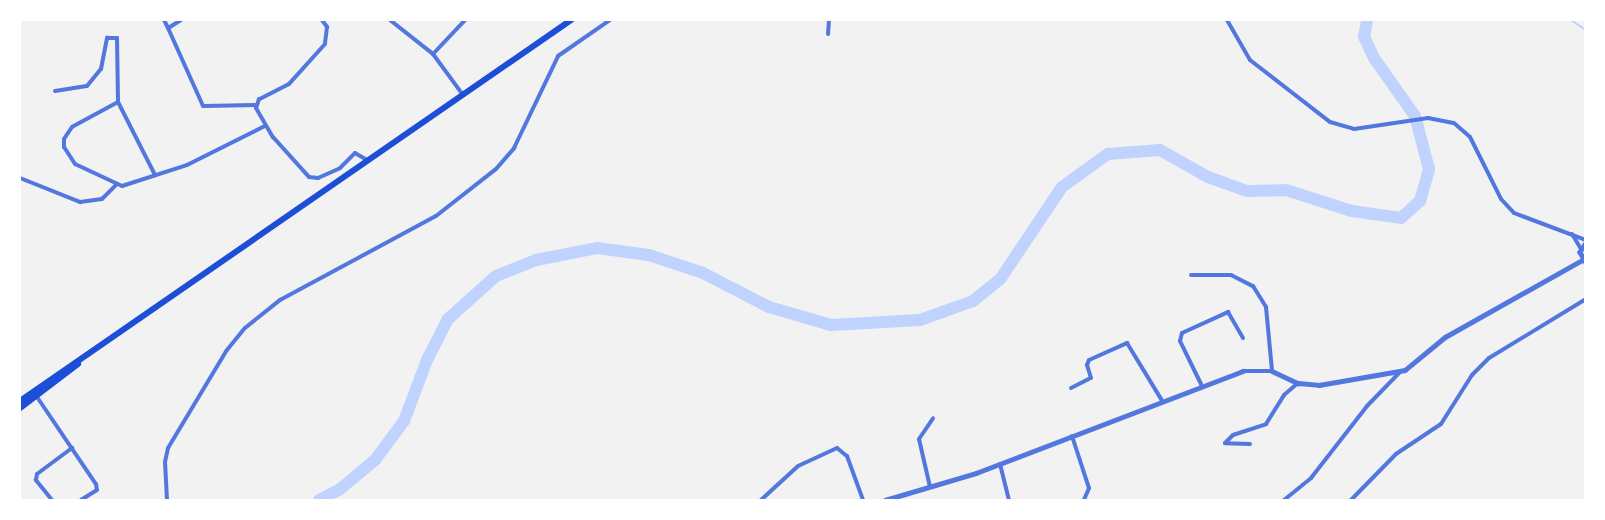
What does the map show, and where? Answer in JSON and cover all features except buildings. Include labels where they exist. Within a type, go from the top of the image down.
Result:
[{"type":"main road","points":[[20,408],[89,353],[571,20]]},
{"type":"main road","points":[[20,401],[35,394]]},
{"type":"street","points":[[164,20],[203,106],[256,105]]},
{"type":"street","points":[[168,28],[181,20]]},
{"type":"street","points":[[322,20],[327,27],[325,44],[289,84],[259,99],[256,105],[265,126],[304,174],[313,179],[340,168],[352,154],[361,154],[367,160]]},
{"type":"street","points":[[390,20],[433,54],[463,94]]},
{"type":"street","points":[[397,24],[402,20]]},
{"type":"street","points":[[433,54],[465,20]]},
{"type":"street","points":[[167,501],[165,462],[168,448],[227,350],[245,328],[280,300],[436,216],[496,169],[514,147],[558,56],[610,20]]},
{"type":"street","points":[[828,34],[829,20]]},
{"type":"street","points":[[1227,20],[1250,60],[1330,122],[1354,129],[1428,118],[1454,123],[1470,137],[1501,199],[1514,213],[1569,232],[1586,242],[1581,249]]},
{"type":"street","points":[[55,91],[87,86],[96,78],[107,38],[111,36],[120,44],[118,102],[155,175]]},
{"type":"street","points":[[118,102],[72,127],[64,139],[68,156],[75,164],[122,186],[187,165],[265,126]]},
{"type":"street","points":[[20,178],[80,202],[102,199],[117,183]]},
{"type":"street","points":[[885,501],[1000,464],[1161,399],[1243,370],[1272,371],[1298,383],[1347,382],[1401,371],[1415,364],[1445,337],[1584,261],[1581,249],[1569,232]]},
{"type":"street","points":[[1191,275],[1231,275],[1253,286],[1266,307],[1272,371]]},
{"type":"street","points":[[1351,501],[1396,454],[1441,424],[1472,375],[1488,358],[1586,299]]},
{"type":"street","points":[[1201,384],[1180,341],[1182,333],[1228,312],[1243,338]]},
{"type":"street","points":[[1071,388],[1091,378],[1087,365],[1089,360],[1127,343],[1161,399]]},
{"type":"street","points":[[1284,501],[1311,478],[1367,406],[1401,371]]},
{"type":"street","points":[[1250,444],[1225,443],[1233,435],[1266,424],[1284,395],[1298,383]]},
{"type":"street","points":[[35,394],[97,487],[81,501]]},
{"type":"street","points":[[931,488],[920,439],[933,418]]},
{"type":"street","points":[[1072,436],[1089,488],[1084,501]]},
{"type":"street","points":[[52,501],[36,480],[37,474],[72,448]]},
{"type":"street","points":[[761,501],[798,466],[837,448],[848,456],[863,501]]},
{"type":"street","points":[[1000,464],[1009,501]]},
{"type":"waterway","points":[[319,500],[339,490],[375,460],[404,421],[427,360],[448,319],[496,276],[536,260],[597,248],[649,255],[703,273],[769,307],[831,325],[920,320],[973,301],[1001,278],[1062,187],[1108,154],[1160,150],[1208,177],[1247,191],[1286,190],[1352,211],[1401,218],[1420,201],[1429,169],[1415,116],[1374,58],[1364,37],[1367,20]]},
{"type":"waterway","points":[[1571,20],[1586,30]]}]
